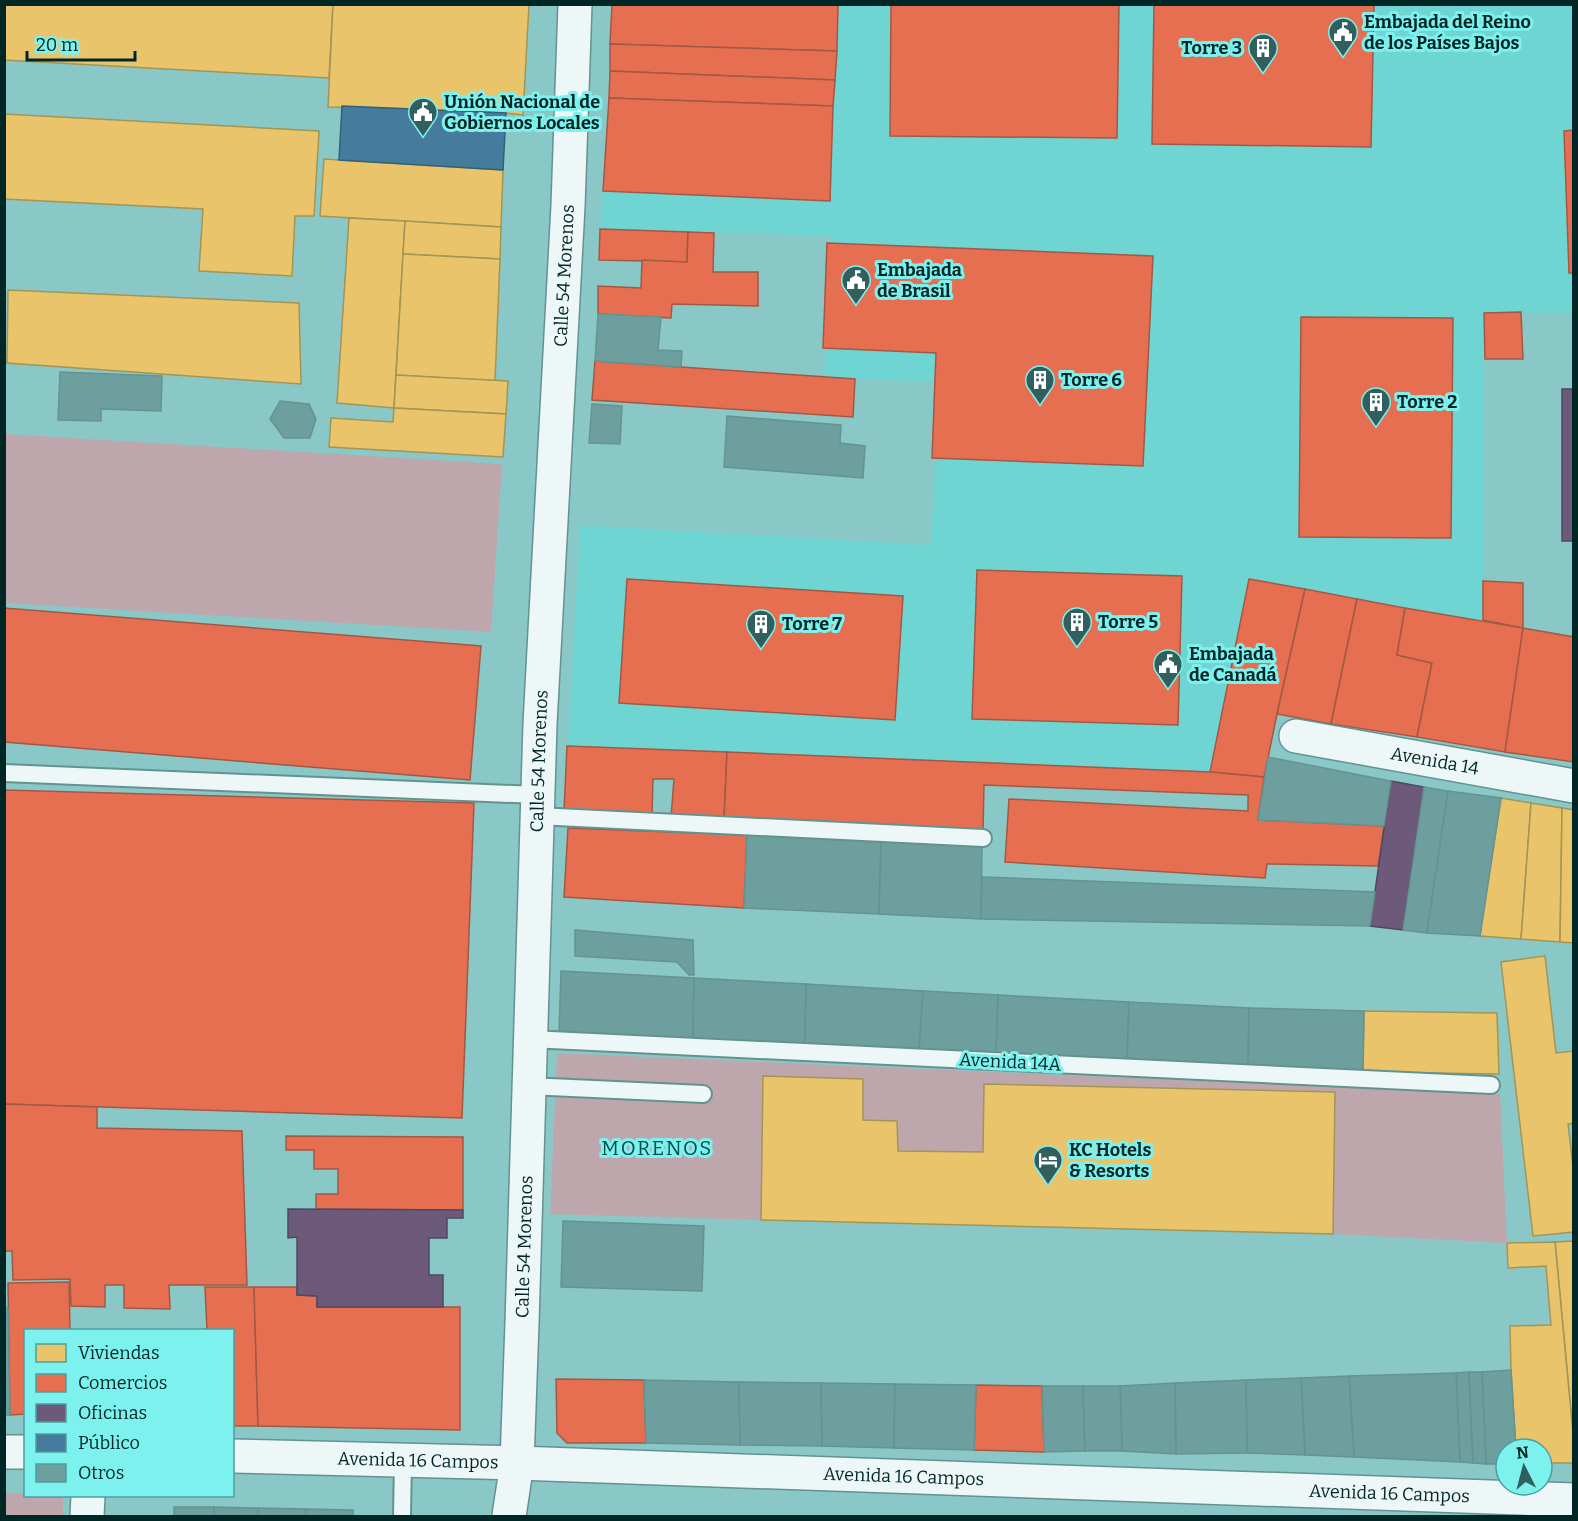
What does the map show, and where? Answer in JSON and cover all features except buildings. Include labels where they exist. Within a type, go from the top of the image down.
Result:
[{"type":"street","name":"Calle 54 Morenos","points":[[509,1516],[517,1463],[540,712],[568,206],[575,4]]},
{"type":"street","name":"Avenida 14","points":[[1296,736],[1574,786]]},
{"type":"street","points":[[4,1452],[24,1452]]},
{"type":"street","name":"Avenida 16 Campos","points":[[234,1456],[517,1463],[1574,1500]]},
{"type":"street","points":[[87,1516],[88,1497]]},
{"type":"lane","points":[[4,773],[537,805],[984,838]]},
{"type":"lane","name":"Avenida 14A","points":[[530,1039],[1491,1085]]},
{"type":"lane","points":[[528,1086],[703,1094]]},
{"type":"lane","points":[[402,1516],[403,1461]]},
{"type":"shaded area","points":[[839,5],[1573,5],[1573,313],[1484,313],[1483,620],[1249,579],[1210,772],[568,746],[580,525],[931,545],[939,382],[824,377],[831,236],[600,229],[603,191],[830,201]]},
{"type":"shaded area","points":[[5,434],[502,464],[491,632],[5,603]]},
{"type":"shaded area","points":[[557,1053],[1500,1094],[1507,1243],[1333,1234],[1334,1092],[984,1084],[983,1152],[898,1151],[897,1121],[863,1120],[863,1079],[763,1076],[761,1220],[550,1214]]},
{"type":"shaded area","points":[[5,1493],[24,1493],[24,1497],[63,1497],[63,1516],[5,1516]]},
{"type":"place","name":"Embajada del Reino de los Países Bajos","points":[[1343,58]]},
{"type":"place","name":"Torre 3","points":[[1263,74]]},
{"type":"place","name":"Unión Nacional de Gobiernos Locales","points":[[423,138]]},
{"type":"place","name":"Embajada de Brasil","points":[[856,306]]},
{"type":"place","name":"Torre 6","points":[[1040,406]]},
{"type":"place","name":"Torre 2","points":[[1376,428]]},
{"type":"place","name":"Torre 5","points":[[1077,648]]},
{"type":"place","name":"Torre 7","points":[[761,650]]},
{"type":"place","name":"Embajada de Canadá","points":[[1168,690]]},
{"type":"place","name":"KC Hotels & Resorts","points":[[1048,1186]]},
{"type":"district","name":"MORENOS","points":[[657,1148]]}]
